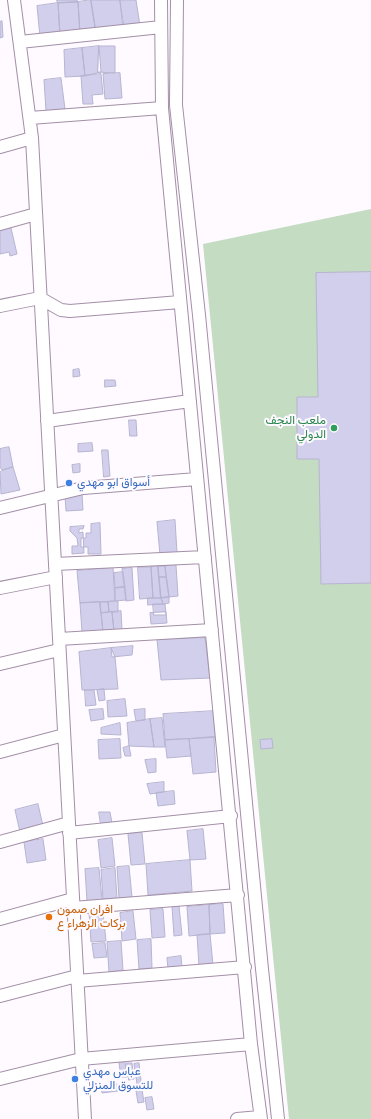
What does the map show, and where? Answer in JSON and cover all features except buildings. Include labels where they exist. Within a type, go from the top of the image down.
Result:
[{"type":"street","points":[[14,0],[32,138],[84,1119]]},
{"type":"street","points":[[161,0],[162,108],[245,967],[251,1044],[261,1118],[237,1119]]},
{"type":"street","points":[[177,0],[176,105],[192,244],[262,977],[278,1119]]},
{"type":"street","points":[[20,42],[161,27]]},
{"type":"street","points":[[30,118],[162,108]]},
{"type":"street","points":[[0,147],[32,138]]},
{"type":"street","points":[[0,224],[36,214]]},
{"type":"street","points":[[0,306],[40,298],[47,300],[56,308],[70,311],[180,302]]},
{"type":"street","points":[[47,421],[190,401]]},
{"type":"street","points":[[0,508],[51,494],[83,488],[197,479]]},
{"type":"street","points":[[55,564],[205,557]]},
{"type":"street","points":[[0,588],[56,577]]},
{"type":"street","points":[[0,664],[59,645],[212,630]]},
{"type":"street","points":[[0,752],[64,735]]},
{"type":"street","points":[[0,842],[69,828],[230,816]]},
{"type":"street","points":[[0,919],[73,903],[238,895]]},
{"type":"street","points":[[0,996],[77,978],[245,967]]},
{"type":"street","points":[[0,1079],[81,1059],[251,1044]]},
{"type":"green space","points":[[371,209],[371,1119],[289,1119],[203,244]]},
{"type":"place","name":"ملعب النجف الدولي","points":[[334,428]]},
{"type":"place","name":"أسواق ابو مهدي","points":[[69,483]]},
{"type":"place","name":"افران صمون بركات الزهراء ع","points":[[49,917]]},
{"type":"place","name":"عباس مهدي للتسوق المنزلي","points":[[75,1079]]}]
